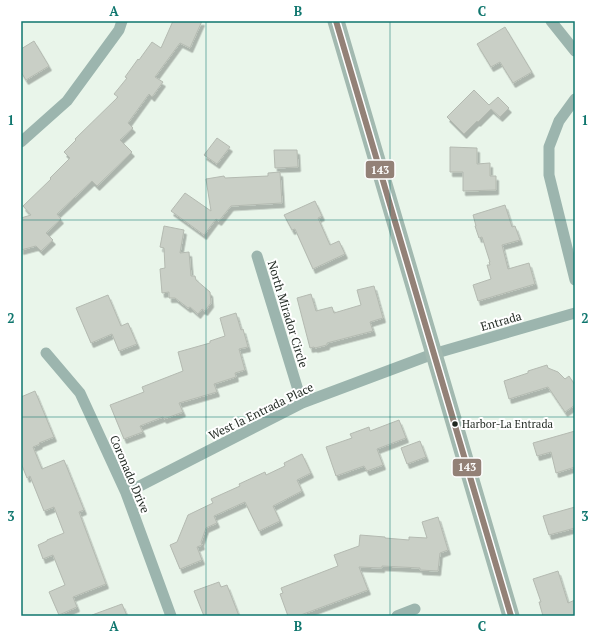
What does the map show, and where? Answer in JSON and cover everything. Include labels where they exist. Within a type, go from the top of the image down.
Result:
[{"type":"main road","points":[[336,21],[511,616]]},
{"type":"street","points":[[21,142],[67,101],[119,30],[122,21]]},
{"type":"street","points":[[551,21],[575,51]]},
{"type":"street","points":[[575,99],[559,121],[550,147],[549,175],[575,280]]},
{"type":"street","name":"North Mirador Circle","points":[[257,256],[302,403]]},
{"type":"street","name":"Entrada","points":[[433,354],[575,313]]},
{"type":"street","name":"Coronado Drive","points":[[46,353],[80,393],[126,493],[171,616]]},
{"type":"street","name":"West la Entrada Place","points":[[126,493],[302,403],[433,354]]},
{"type":"street","points":[[398,616],[415,609]]},
{"type":"building","points":[[173,21],[202,21],[190,48],[180,43],[155,77],[163,82],[152,97],[149,94],[128,123],[133,128],[120,140],[132,152],[97,186],[92,181],[57,214],[61,219],[46,233],[53,240],[41,251],[36,246],[21,250],[21,218],[31,215],[23,206],[70,158],[64,152],[76,140],[75,139],[118,97],[114,94],[127,78],[125,77],[138,59],[139,60],[152,42],[161,48]]},
{"type":"building","points":[[505,27],[532,72],[513,83],[500,62],[491,67],[477,44]]},
{"type":"building","points":[[34,41],[49,66],[26,80],[21,72],[21,49]]},
{"type":"building","points":[[474,90],[489,105],[498,97],[509,108],[500,117],[491,109],[464,134],[447,117]]},
{"type":"building","points":[[217,138],[230,147],[217,164],[204,155]]},
{"type":"building","points":[[450,147],[477,148],[477,164],[490,163],[490,176],[496,176],[496,190],[463,191],[463,172],[450,172]]},
{"type":"building","points":[[274,150],[297,150],[298,167],[275,168]]},
{"type":"building","points":[[280,172],[282,203],[231,206],[219,221],[216,219],[204,235],[171,211],[185,193],[211,211],[206,179],[224,176],[225,178],[268,176],[268,173]]},
{"type":"building","points":[[315,201],[322,216],[318,218],[330,245],[339,241],[345,254],[313,269],[295,229],[292,230],[284,215]]},
{"type":"building","points":[[505,205],[512,227],[515,226],[520,240],[502,245],[508,269],[529,263],[535,284],[478,301],[473,285],[491,279],[487,265],[490,265],[490,262],[482,237],[479,238],[473,215]]},
{"type":"building","points":[[164,226],[184,230],[180,253],[189,252],[191,276],[195,276],[196,280],[210,292],[211,303],[205,311],[202,309],[198,314],[175,298],[169,298],[169,292],[162,293],[160,269],[165,268],[164,248],[160,247]]},
{"type":"building","points":[[374,286],[383,318],[370,322],[373,331],[327,343],[327,345],[310,348],[297,298],[311,294],[316,311],[332,307],[334,313],[361,305],[357,290]]},
{"type":"building","points":[[108,295],[121,326],[128,323],[137,344],[119,351],[112,334],[91,343],[76,308]]},
{"type":"building","points":[[236,313],[241,330],[243,329],[248,347],[239,349],[245,370],[235,373],[236,377],[214,384],[217,392],[179,403],[183,412],[164,419],[163,417],[140,426],[143,432],[124,439],[110,405],[144,392],[142,387],[183,371],[178,352],[210,343],[210,341],[225,336],[220,318]]},
{"type":"building","points":[[547,365],[548,368],[558,372],[565,379],[569,376],[575,385],[575,405],[565,412],[548,387],[509,399],[504,381]]},
{"type":"building","points":[[35,391],[54,437],[33,447],[42,469],[64,460],[84,510],[79,512],[106,584],[73,597],[77,607],[59,615],[49,592],[65,585],[53,555],[43,559],[38,545],[64,533],[54,507],[44,511],[30,476],[27,478],[21,463],[21,397]]},
{"type":"building","points":[[399,420],[406,438],[377,449],[383,465],[367,471],[364,466],[336,476],[326,447],[352,438],[350,434],[369,427],[370,431]]},
{"type":"building","points":[[575,431],[575,467],[556,473],[551,452],[537,456],[533,443]]},
{"type":"building","points":[[420,441],[426,457],[407,464],[401,448]]},
{"type":"building","points":[[302,454],[311,473],[297,480],[302,491],[273,506],[280,521],[259,531],[245,502],[214,516],[217,523],[206,528],[201,542],[202,545],[197,547],[202,560],[180,569],[170,545],[177,542],[188,515],[213,503],[211,499],[240,486],[239,484],[265,472],[266,475],[285,466],[284,463]]},
{"type":"building","points":[[575,507],[575,528],[549,535],[543,516]]},
{"type":"building","points":[[438,517],[448,550],[440,553],[438,571],[420,570],[420,568],[382,566],[382,568],[359,567],[368,590],[298,616],[288,616],[280,594],[283,593],[281,588],[338,566],[334,555],[359,546],[360,535],[409,540],[409,537],[427,538],[422,522]]},
{"type":"building","points":[[558,571],[568,603],[575,600],[575,616],[543,616],[539,602],[541,602],[533,579]]},
{"type":"building","points":[[219,582],[221,587],[227,585],[239,616],[204,616],[194,591]]},
{"type":"building","points":[[122,604],[127,616],[92,616],[92,615]]},
{"type":"transit line","name":"143","points":[[336,21],[511,616]]},
{"type":"place","name":"Harbor-La Entrada","points":[[455,424]]}]
